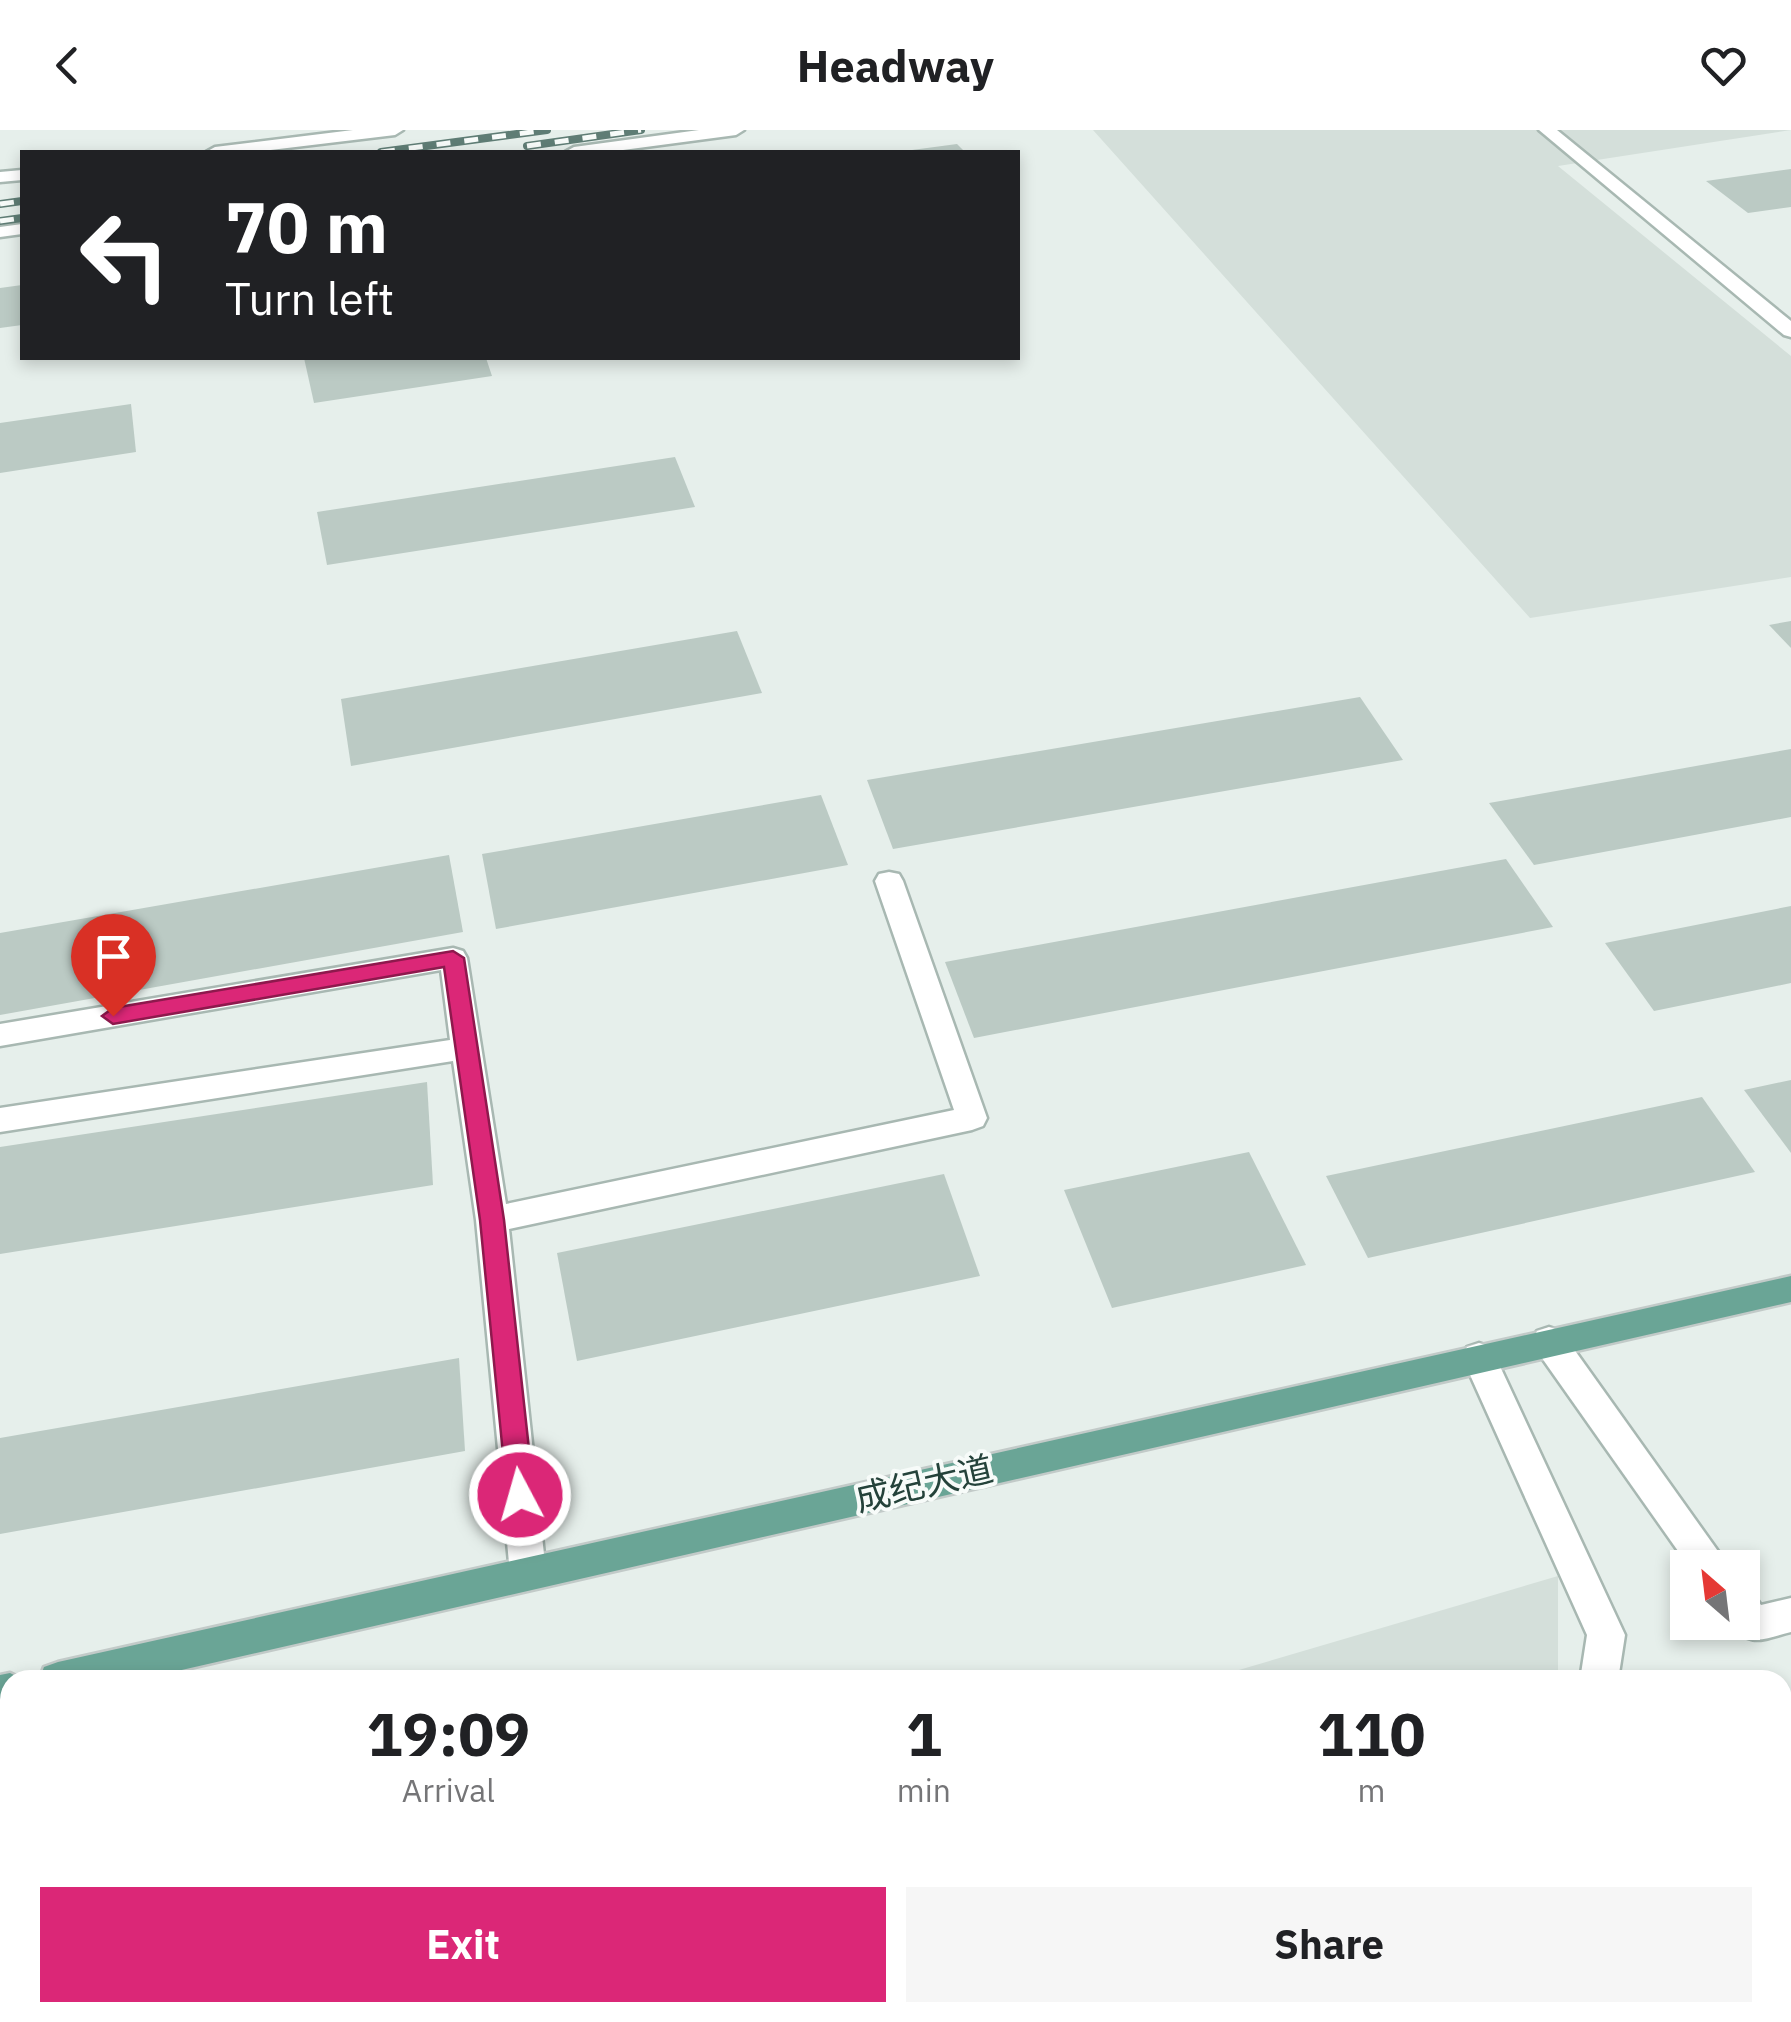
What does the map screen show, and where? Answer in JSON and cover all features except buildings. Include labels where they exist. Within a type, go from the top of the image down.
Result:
[{"type":"main road","name":"成纪大道","points":[[102,1670],[1791,1289]]},
{"type":"street","points":[[231,150],[395,130]]},
{"type":"street","points":[[589,150],[736,130]]},
{"type":"street","points":[[1547,130],[1791,331]]},
{"type":"street","points":[[492,1220],[972,1118],[889,881]]},
{"type":"street","points":[[0,1035],[453,958],[492,1220],[528,1574]]},
{"type":"street","points":[[0,1120],[466,1048]]},
{"type":"street","points":[[1549,1341],[1699,1550]]},
{"type":"street","points":[[1479,1357],[1606,1635],[1601,1670]]},
{"type":"street","points":[[1760,1623],[1791,1615]]},
{"type":"shaded area","points":[[1093,130],[1791,130],[1558,166],[1791,356],[1791,577],[1530,618]]},
{"type":"shaded area","points":[[1558,1576],[1558,1670],[1239,1670]]},
{"type":"railway","points":[[396,150],[547,130]]},
{"type":"railway","points":[[527,146],[641,130]]},
{"type":"railway","points":[[0,204],[20,201]]},
{"type":"railway","points":[[0,221],[20,218]]},
{"type":"route","points":[[113,1016],[453,958],[492,1220],[520,1495]]}]
